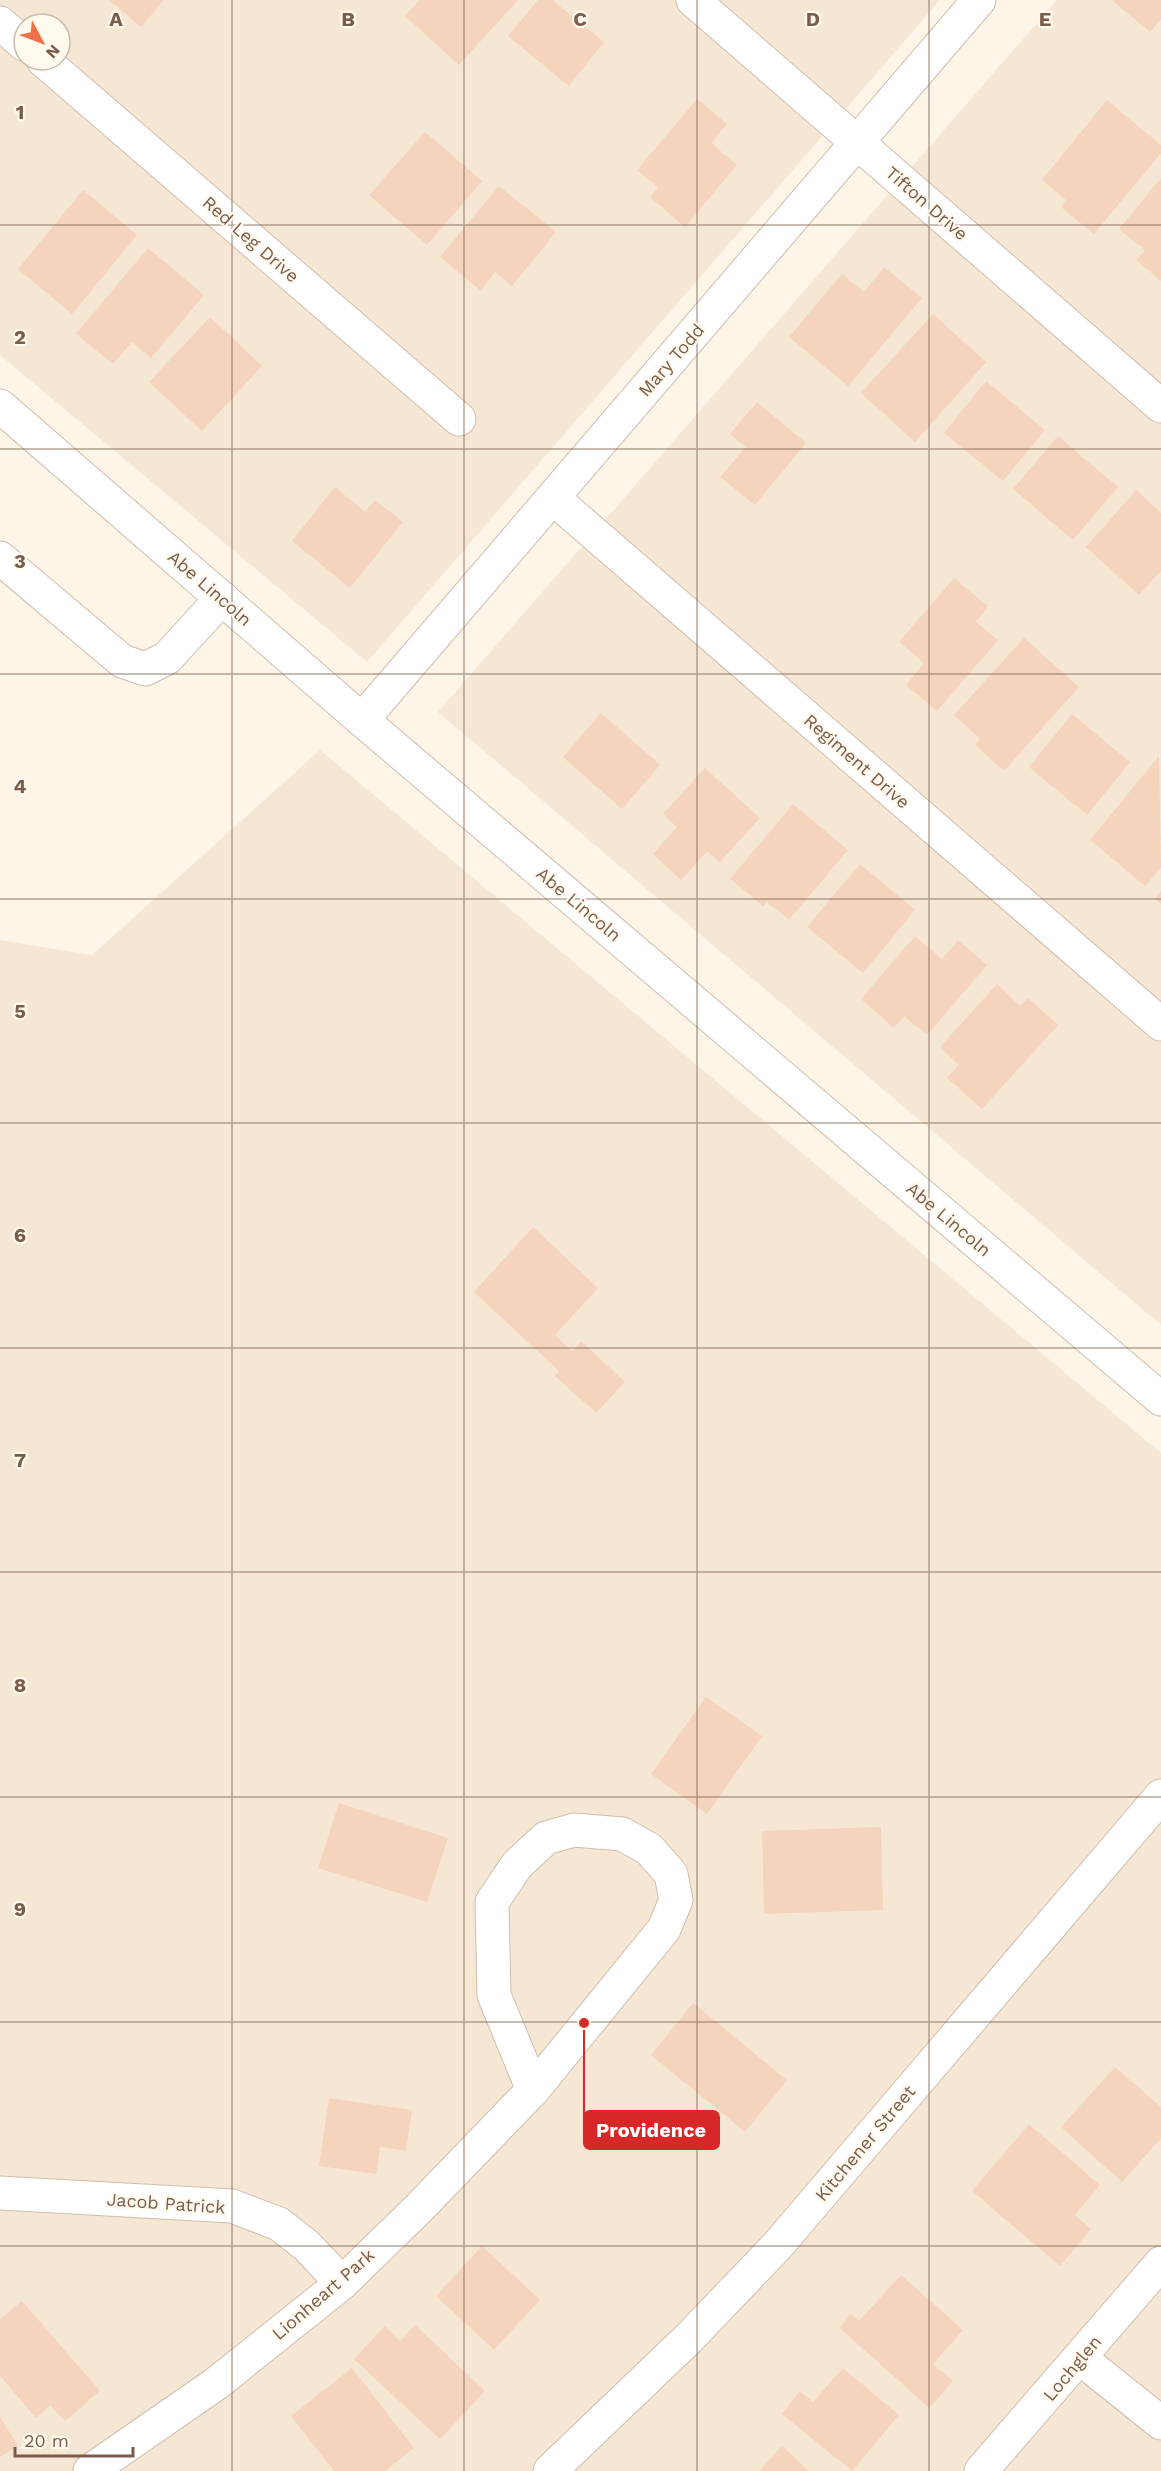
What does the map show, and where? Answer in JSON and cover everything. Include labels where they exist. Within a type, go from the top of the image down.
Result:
[{"type":"street","name":"Tifton Drive","points":[[693,0],[1161,406]]},
{"type":"street","name":"Mary Todd","points":[[362,720],[979,0]]},
{"type":"street","points":[[0,23],[12,34]]},
{"type":"street","name":"Red Leg Drive","points":[[57,72],[459,419]]},
{"type":"street","name":"Abe Lincoln","points":[[0,406],[362,720],[1161,1399]]},
{"type":"street","name":"Regiment Drive","points":[[553,498],[1161,1024]]},
{"type":"street","points":[[0,558],[122,661],[145,669],[167,658],[222,598]]},
{"type":"street","name":"Kitchener Street","points":[[550,2471],[689,2338],[777,2246],[1161,1796]]},
{"type":"street","name":"Lionheart Park","points":[[90,2471],[217,2383],[342,2283],[419,2208],[532,2090],[664,1929],[676,1900],[671,1874],[649,1849],[622,1834],[574,1830],[546,1838],[517,1865],[492,1902],[494,1995],[532,2090]]},
{"type":"street","name":"Jacob Patrick","points":[[0,2193],[232,2206],[279,2224],[308,2246],[342,2283]]},
{"type":"street","name":"Lochglen","points":[[981,2471],[1161,2263]]},
{"type":"street","points":[[1080,2358],[1161,2423]]},
{"type":"shaded area","points":[[0,0],[940,0],[367,662],[0,355]]},
{"type":"shaded area","points":[[1057,0],[1161,0],[1161,1325],[438,712]]},
{"type":"shaded area","points":[[320,750],[1161,1453],[1161,2471],[0,2471],[0,940],[92,955]]},
{"type":"building","points":[[109,0],[164,0],[141,27]]},
{"type":"building","points":[[420,0],[518,0],[459,65],[405,16]]},
{"type":"building","points":[[538,0],[552,0],[604,42],[569,86],[508,36]]},
{"type":"building","points":[[1112,0],[1161,0],[1161,19],[1150,32]]},
{"type":"building","points":[[697,99],[727,124],[711,143],[737,165],[685,227],[650,197],[658,187],[637,170]]},
{"type":"building","points":[[1107,100],[1161,145],[1161,153],[1094,234],[1061,207],[1066,200],[1042,180]]},
{"type":"building","points":[[425,132],[482,181],[427,245],[369,195]]},
{"type":"building","points":[[1161,178],[1161,281],[1136,260],[1145,250],[1119,229]]},
{"type":"building","points":[[499,186],[556,232],[512,286],[495,272],[481,291],[440,257]]},
{"type":"building","points":[[83,190],[137,235],[72,314],[18,269]]},
{"type":"building","points":[[148,248],[204,295],[151,358],[132,342],[113,364],[76,334]]},
{"type":"building","points":[[884,267],[922,298],[848,386],[789,337],[842,274],[864,292]]},
{"type":"building","points":[[933,314],[986,362],[915,442],[861,393]]},
{"type":"building","points":[[210,317],[262,366],[202,431],[149,382]]},
{"type":"building","points":[[986,381],[1045,430],[1003,481],[944,433]]},
{"type":"building","points":[[757,402],[806,443],[755,505],[720,477],[746,447],[730,434]]},
{"type":"building","points":[[1058,436],[1118,487],[1073,540],[1013,489]]},
{"type":"building","points":[[335,487],[365,512],[375,500],[403,522],[350,588],[292,541]]},
{"type":"building","points":[[1136,490],[1161,513],[1161,571],[1139,595],[1086,547]]},
{"type":"building","points":[[954,578],[988,606],[976,622],[998,640],[937,711],[906,685],[924,663],[899,642]]},
{"type":"building","points":[[1024,638],[1079,687],[1004,771],[975,745],[980,739],[954,715]]},
{"type":"building","points":[[601,713],[660,765],[622,809],[563,757]]},
{"type":"building","points":[[1072,714],[1130,762],[1087,815],[1029,767]]},
{"type":"building","points":[[1159,756],[1161,867],[1145,886],[1090,840]]},
{"type":"building","points":[[705,768],[760,818],[720,862],[707,851],[681,880],[653,854],[677,827],[663,814]]},
{"type":"building","points":[[793,804],[848,850],[789,920],[767,902],[763,906],[730,879]]},
{"type":"building","points":[[860,864],[915,910],[863,973],[807,927]]},
{"type":"building","points":[[1161,891],[1161,904],[1155,899]]},
{"type":"building","points":[[915,936],[942,959],[958,940],[987,965],[927,1035],[904,1016],[894,1028],[861,999]]},
{"type":"building","points":[[997,984],[1020,1006],[1028,998],[1058,1025],[982,1109],[947,1078],[959,1065],[940,1047]]},
{"type":"building","points":[[533,1227],[598,1288],[555,1335],[572,1351],[581,1341],[625,1382],[596,1413],[555,1376],[559,1371],[474,1292]]},
{"type":"building","points":[[706,1697],[762,1736],[707,1814],[651,1774]]},
{"type":"building","points":[[339,1803],[448,1838],[427,1902],[318,1868]]},
{"type":"building","points":[[881,1827],[883,1910],[764,1914],[762,1831]]},
{"type":"building","points":[[693,2003],[787,2080],[745,2132],[651,2055]]},
{"type":"building","points":[[1115,2067],[1161,2107],[1161,2138],[1122,2182],[1061,2127]]},
{"type":"building","points":[[329,2098],[412,2110],[406,2151],[380,2147],[376,2174],[319,2166]]},
{"type":"building","points":[[1029,2124],[1100,2185],[1075,2215],[1091,2229],[1060,2266],[972,2191]]},
{"type":"building","points":[[482,2246],[540,2300],[494,2350],[436,2296]]},
{"type":"building","points":[[901,2275],[963,2330],[933,2364],[953,2381],[929,2408],[840,2328],[851,2314],[859,2321]]},
{"type":"building","points":[[22,2301],[100,2391],[65,2421],[50,2405],[36,2418],[0,2376],[0,2319]]},
{"type":"building","points":[[415,2325],[485,2391],[440,2439],[354,2359],[385,2326],[400,2341]]},
{"type":"building","points":[[352,2368],[414,2448],[385,2471],[334,2471],[291,2416]]},
{"type":"building","points":[[843,2368],[899,2415],[852,2471],[782,2414],[800,2391],[813,2402]]},
{"type":"building","points":[[0,2417],[18,2446],[0,2457]]},
{"type":"building","points":[[782,2446],[809,2471],[759,2471]]},
{"type":"place","name":"Providence","points":[[584,2023]]}]
